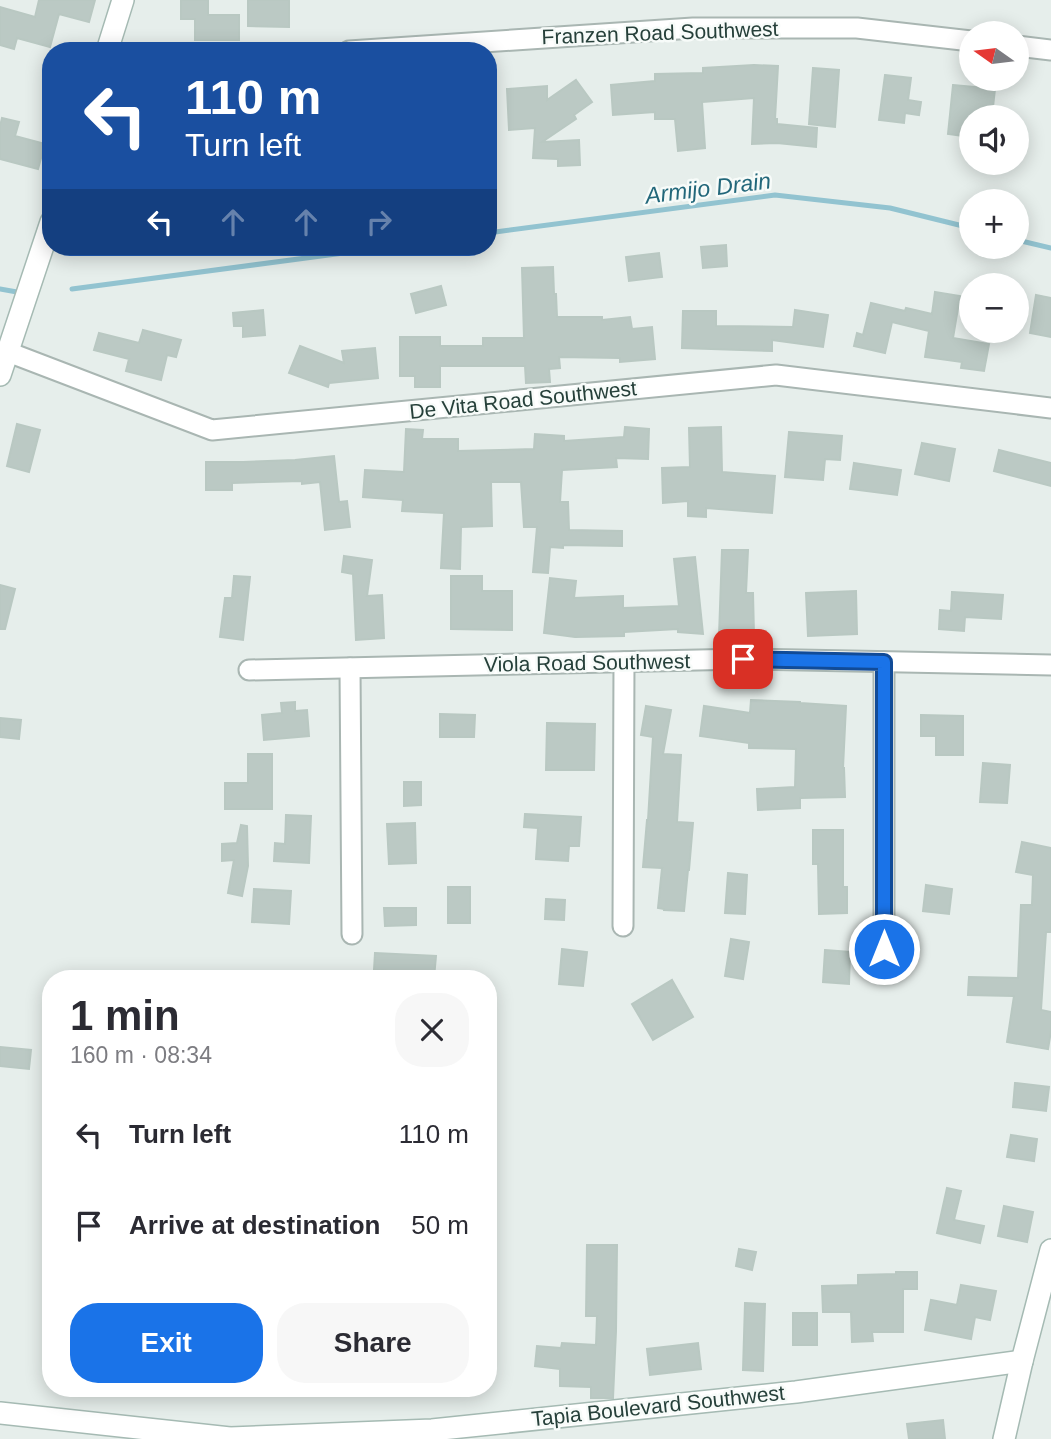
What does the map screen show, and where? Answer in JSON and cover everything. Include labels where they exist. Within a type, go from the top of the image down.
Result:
[{"type":"street","points":[[110,42],[123,0]]},
{"type":"street","name":"Franzen Road Southwest","points":[[484,42],[693,28],[857,28],[959,40]]},
{"type":"street","points":[[1029,47],[1051,50]]},
{"type":"street","points":[[0,375],[42,249]]},
{"type":"street","name":"De Vita Road Southwest","points":[[8,352],[212,430],[776,375],[1051,408]]},
{"type":"street","name":"Viola Road Southwest","points":[[248,670],[743,659],[1051,665]]},
{"type":"street","points":[[623,926],[624,662]]},
{"type":"street","points":[[884,662],[884,949]]},
{"type":"street","points":[[349,668],[352,934]]},
{"type":"street","points":[[1004,1439],[1051,1250]]},
{"type":"street","name":"Tapia Boulevard Southwest","points":[[0,1413],[230,1438],[431,1434],[796,1392],[1022,1360]]},
{"type":"building","points":[[39,0],[95,0],[89,22],[59,14],[51,42],[42,42],[42,45],[17,38],[14,49],[0,45],[0,7],[35,17]]},
{"type":"building","points":[[181,0],[208,0],[208,15],[239,15],[239,40],[195,40],[195,19],[181,19]]},
{"type":"building","points":[[248,0],[289,0],[289,27],[248,26]]},
{"type":"building","points":[[778,66],[777,124],[817,128],[816,147],[777,143],[752,144],[754,98],[702,102],[705,148],[678,151],[675,119],[655,119],[655,112],[613,115],[611,85],[655,81],[655,74],[703,73],[703,68]]},
{"type":"building","points":[[813,68],[839,70],[835,127],[809,124]]},
{"type":"building","points":[[885,75],[911,78],[908,100],[921,102],[919,115],[905,113],[904,123],[879,120]]},
{"type":"building","points":[[576,80],[592,102],[574,115],[576,119],[542,142],[579,140],[580,165],[558,166],[558,159],[533,158],[535,128],[509,130],[507,89],[547,86],[547,100]]},
{"type":"building","points":[[953,85],[959,86],[959,91],[995,91],[993,105],[959,105],[959,135],[948,134]]},
{"type":"building","points":[[2,118],[19,122],[15,136],[42,143],[38,169],[0,159]]},
{"type":"building","points":[[726,245],[727,266],[703,268],[701,247]]},
{"type":"building","points":[[659,253],[662,277],[629,281],[626,257]]},
{"type":"building","points":[[553,267],[557,317],[602,317],[602,320],[630,317],[632,329],[652,327],[655,359],[620,362],[620,358],[559,357],[560,368],[549,369],[550,382],[526,383],[525,366],[440,366],[440,387],[415,387],[415,376],[400,376],[400,337],[440,337],[440,346],[483,346],[483,338],[524,338],[522,268]]},
{"type":"building","points":[[441,286],[446,305],[416,313],[411,294]]},
{"type":"building","points":[[935,292],[959,296],[953,338],[959,339],[959,343],[989,344],[984,371],[961,368],[962,362],[925,357],[929,331],[892,322],[885,353],[854,346],[857,333],[863,335],[871,303],[932,314]]},
{"type":"building","points":[[1036,295],[1051,298],[1051,337],[1030,333]]},
{"type":"building","points":[[263,310],[265,335],[243,337],[243,326],[234,326],[233,313]]},
{"type":"building","points":[[795,310],[828,315],[823,347],[772,340],[772,351],[682,348],[683,311],[716,311],[716,326],[793,327]]},
{"type":"building","points":[[143,330],[181,340],[176,357],[167,355],[161,380],[126,371],[129,359],[94,350],[99,333],[139,343]]},
{"type":"building","points":[[300,346],[344,363],[342,351],[375,348],[378,378],[329,383],[328,387],[289,373]]},
{"type":"building","points":[[17,424],[40,430],[29,472],[7,466]]},
{"type":"building","points":[[625,427],[649,429],[648,459],[616,458],[617,467],[562,470],[560,502],[568,502],[569,530],[622,531],[622,546],[550,547],[548,573],[533,572],[537,527],[524,527],[521,482],[491,482],[492,526],[461,527],[460,569],[441,568],[444,513],[402,511],[403,500],[363,497],[365,470],[404,472],[406,429],[423,430],[422,439],[458,439],[458,451],[534,449],[535,434],[564,436],[564,441],[624,437]]},
{"type":"building","points":[[721,427],[722,472],[775,476],[772,513],[706,508],[706,517],[688,516],[688,501],[663,503],[662,468],[690,467],[689,428]]},
{"type":"building","points":[[789,432],[842,436],[840,460],[825,459],[823,480],[785,477]]},
{"type":"building","points":[[922,443],[955,449],[949,481],[915,474]]},
{"type":"building","points":[[999,450],[1051,463],[1051,486],[994,471]]},
{"type":"building","points":[[334,456],[339,502],[347,501],[350,527],[325,530],[320,482],[232,483],[232,490],[206,490],[206,462],[295,460]]},
{"type":"building","points":[[854,463],[901,470],[897,495],[850,489]]},
{"type":"building","points":[[722,550],[748,550],[746,593],[753,593],[754,635],[719,636]]},
{"type":"building","points":[[344,556],[372,560],[367,596],[382,595],[384,638],[356,640],[353,574],[342,572]]},
{"type":"building","points":[[695,557],[703,634],[678,632],[678,629],[624,632],[624,636],[575,637],[544,633],[550,578],[576,581],[574,598],[623,596],[623,608],[679,606],[674,559]]},
{"type":"building","points":[[234,576],[250,577],[243,640],[220,637],[225,598],[232,598]]},
{"type":"building","points":[[451,576],[482,576],[482,591],[512,591],[512,630],[451,629]]},
{"type":"building","points":[[0,585],[15,589],[5,629],[0,629]]},
{"type":"building","points":[[856,591],[857,634],[808,636],[806,593]]},
{"type":"building","points":[[952,592],[1003,595],[1001,619],[965,617],[964,631],[939,629],[940,610],[951,611]]},
{"type":"building","points":[[751,700],[846,706],[843,768],[845,797],[800,798],[800,808],[758,810],[757,789],[795,787],[796,749],[749,748],[749,743],[700,736],[704,706],[750,713]]},
{"type":"building","points":[[295,702],[295,711],[307,710],[309,736],[264,740],[262,715],[282,713],[281,703]]},
{"type":"building","points":[[646,706],[671,710],[663,754],[681,755],[677,822],[693,823],[684,911],[658,908],[662,868],[643,867],[653,737],[641,735]]},
{"type":"building","points":[[440,714],[475,715],[474,737],[440,737]]},
{"type":"building","points":[[921,715],[963,716],[963,755],[936,755],[936,736],[921,736]]},
{"type":"building","points":[[0,718],[21,720],[19,739],[0,737]]},
{"type":"building","points":[[547,723],[595,724],[594,770],[546,770]]},
{"type":"building","points":[[248,754],[272,754],[272,809],[225,809],[225,783],[248,783]]},
{"type":"building","points":[[983,763],[1010,765],[1007,803],[980,802]]},
{"type":"building","points":[[404,782],[421,782],[421,805],[404,806]]},
{"type":"building","points":[[525,814],[581,817],[579,846],[569,846],[568,861],[536,859],[538,828],[524,827]]},
{"type":"building","points":[[286,815],[311,816],[309,863],[274,861],[275,843],[285,844]]},
{"type":"building","points":[[415,823],[416,863],[389,864],[387,824]]},
{"type":"building","points":[[241,825],[247,826],[248,866],[242,896],[228,893],[234,860],[222,861],[222,844],[237,843]]},
{"type":"building","points":[[813,830],[843,830],[843,887],[847,887],[847,913],[819,914],[818,864],[813,864]]},
{"type":"building","points":[[1022,842],[1051,848],[1051,932],[1046,932],[1041,1010],[1051,1012],[1048,1049],[1007,1042],[1014,996],[968,995],[969,977],[1018,978],[1021,905],[1032,905],[1033,875],[1016,872]]},
{"type":"building","points":[[728,873],[747,875],[745,914],[725,913]]},
{"type":"building","points":[[926,885],[952,889],[949,914],[923,911]]},
{"type":"building","points":[[448,887],[470,887],[470,923],[448,923]]},
{"type":"building","points":[[254,889],[291,891],[289,924],[252,922]]},
{"type":"building","points":[[546,899],[565,900],[564,920],[545,919]]},
{"type":"building","points":[[384,908],[416,908],[416,925],[385,926]]},
{"type":"building","points":[[731,939],[749,942],[743,979],[725,976]]},
{"type":"building","points":[[562,949],[587,952],[583,986],[559,984]]},
{"type":"building","points":[[825,950],[850,952],[849,984],[823,982]]},
{"type":"building","points":[[375,953],[436,956],[435,970],[374,970]]},
{"type":"building","points":[[672,980],[693,1017],[653,1040],[632,1004]]},
{"type":"building","points":[[0,1047],[31,1050],[29,1069],[0,1066]]},
{"type":"building","points":[[1015,1083],[1049,1087],[1046,1111],[1013,1107]]},
{"type":"building","points":[[1011,1135],[1037,1139],[1034,1161],[1007,1157]]},
{"type":"building","points":[[947,1188],[961,1191],[954,1220],[984,1226],[980,1243],[937,1233]]},
{"type":"building","points":[[1004,1206],[1033,1212],[1027,1242],[998,1236]]},
{"type":"building","points":[[587,1245],[617,1245],[613,1398],[591,1398],[591,1387],[560,1386],[560,1369],[535,1366],[537,1346],[561,1348],[562,1343],[596,1345],[597,1316],[586,1316]]},
{"type":"building","points":[[739,1249],[756,1252],[752,1270],[736,1266]]},
{"type":"building","points":[[917,1272],[917,1289],[903,1289],[903,1332],[872,1332],[873,1341],[852,1342],[851,1312],[823,1312],[822,1286],[858,1285],[858,1275]]},
{"type":"building","points":[[961,1285],[996,1291],[990,1320],[975,1317],[971,1339],[925,1330],[931,1300],[957,1305]]},
{"type":"building","points":[[745,1303],[765,1304],[763,1371],[743,1370]]},
{"type":"building","points":[[793,1313],[817,1313],[817,1345],[793,1345]]},
{"type":"building","points":[[698,1343],[701,1369],[650,1375],[647,1349]]},
{"type":"building","points":[[943,1420],[945,1439],[909,1439],[907,1424]]},
{"type":"waterway","name":"Armijo Drain","points":[[497,232],[775,195],[890,208],[959,225]]},
{"type":"waterway","name":"Armijo Drain","points":[[1029,243],[1051,248]]},
{"type":"waterway","name":"Armijo Drain","points":[[72,289],[321,256]]},
{"type":"waterway","name":"Armijo Drain","points":[[0,289],[17,292]]},
{"type":"route","points":[[743,659],[884,662],[884,949]]}]
